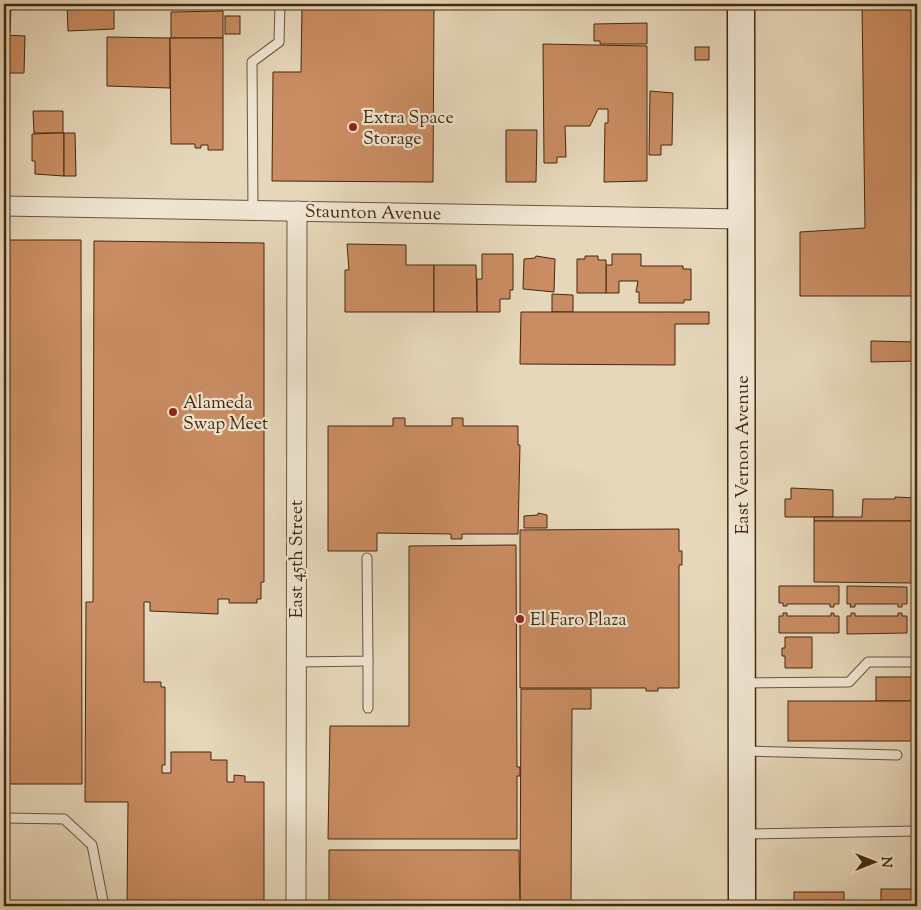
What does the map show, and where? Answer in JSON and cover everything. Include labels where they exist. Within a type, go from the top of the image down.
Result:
[{"type":"main road","name":"East Vernon Avenue","points":[[741,4],[742,906]]},
{"type":"street","name":"Staunton Avenue","points":[[4,206],[742,219]]},
{"type":"street","name":"East 45th Street","points":[[296,906],[297,211]]},
{"type":"lane","points":[[253,210],[252,62],[279,42],[280,4]]},
{"type":"lane","points":[[367,558],[368,708]]},
{"type":"lane","points":[[296,662],[368,662]]},
{"type":"lane","points":[[742,683],[849,682],[868,662],[917,662]]},
{"type":"lane","points":[[742,751],[897,755]]},
{"type":"lane","points":[[4,818],[64,819],[92,845],[104,906]]},
{"type":"lane","points":[[742,834],[917,831]]},
{"type":"building","points":[[4,4],[11,4],[10,33],[4,33]]},
{"type":"building","points":[[67,4],[114,4],[114,29],[68,31]]},
{"type":"building","name":"Extra Space Storage","points":[[302,4],[434,4],[433,182],[272,181],[273,72],[301,72]]},
{"type":"building","points":[[862,4],[917,4],[917,296],[800,296],[800,232],[865,228]]},
{"type":"building","points":[[223,11],[223,38],[171,38],[171,12]]},
{"type":"building","points":[[225,16],[240,16],[240,34],[225,34]]},
{"type":"building","points":[[647,23],[647,44],[600,44],[600,41],[594,41],[594,24]]},
{"type":"building","points":[[4,35],[25,36],[24,73],[4,73]]},
{"type":"building","points":[[107,37],[170,38],[170,88],[107,86]]},
{"type":"building","points":[[170,38],[223,38],[223,150],[208,150],[208,145],[201,145],[201,148],[195,148],[195,144],[171,144]]},
{"type":"building","points":[[543,44],[647,46],[647,181],[604,182],[605,123],[608,123],[608,109],[598,109],[590,126],[565,126],[566,157],[557,157],[557,163],[544,163]]},
{"type":"building","points":[[695,47],[709,47],[709,60],[695,60]]},
{"type":"building","points":[[650,91],[673,93],[672,145],[661,145],[661,155],[649,155]]},
{"type":"building","points":[[33,111],[63,111],[63,133],[34,133]]},
{"type":"building","points":[[506,130],[537,130],[536,182],[506,182]]},
{"type":"building","points":[[64,133],[64,176],[35,174],[35,161],[32,161],[32,134]]},
{"type":"building","points":[[64,133],[75,133],[76,176],[64,176]]},
{"type":"building","points":[[4,240],[81,240],[82,784],[4,784]]},
{"type":"building","name":"Alameda Swap Meet","points":[[94,241],[264,243],[264,582],[261,582],[261,599],[257,599],[257,603],[229,603],[229,599],[218,599],[218,614],[150,611],[150,602],[144,602],[144,682],[161,682],[161,687],[165,687],[165,765],[162,765],[162,773],[171,773],[171,752],[211,752],[211,760],[227,760],[227,782],[234,782],[234,775],[245,776],[245,782],[264,782],[264,906],[127,906],[128,802],[85,802],[86,602],[93,602]]},
{"type":"building","points":[[347,244],[406,245],[406,265],[434,265],[434,312],[345,312],[345,270],[349,270]]},
{"type":"building","points":[[482,254],[513,254],[513,290],[510,290],[510,299],[500,299],[500,312],[477,312],[477,279],[482,279]]},
{"type":"building","points":[[612,254],[641,254],[641,266],[683,266],[683,269],[691,269],[691,300],[684,300],[684,303],[639,303],[639,292],[636,292],[638,281],[619,281],[619,293],[606,293],[606,265],[612,265]]},
{"type":"building","points":[[536,256],[555,259],[554,292],[523,289],[524,259],[535,258]]},
{"type":"building","points":[[585,256],[598,256],[598,260],[606,260],[606,293],[577,293],[577,259],[585,259]]},
{"type":"building","points":[[434,265],[476,265],[477,312],[434,312]]},
{"type":"building","points":[[552,294],[573,295],[573,312],[552,312]]},
{"type":"building","points":[[521,312],[709,312],[709,324],[675,324],[675,365],[520,364]]},
{"type":"building","points":[[871,341],[917,342],[917,361],[871,362]]},
{"type":"building","points":[[393,418],[405,418],[405,426],[452,426],[452,418],[463,418],[463,426],[518,426],[518,445],[520,445],[518,534],[462,534],[462,539],[451,539],[451,534],[377,533],[377,551],[328,551],[328,426],[393,426]]},
{"type":"building","points":[[791,488],[833,490],[833,517],[785,517],[785,499],[791,499]]},
{"type":"building","points":[[895,497],[917,498],[917,521],[814,521],[814,517],[862,517],[863,499],[895,499]]},
{"type":"building","points":[[538,513],[547,515],[547,528],[524,528],[524,516],[538,515]]},
{"type":"building","points":[[814,521],[917,521],[917,583],[814,582]]},
{"type":"building","points":[[679,529],[679,551],[682,551],[682,565],[679,565],[679,688],[658,688],[658,691],[646,691],[646,688],[520,688],[520,530]]},
{"type":"building","points":[[516,545],[517,767],[520,767],[520,776],[517,776],[517,839],[328,839],[330,726],[409,726],[409,546]]},
{"type":"building","points":[[779,586],[839,586],[839,604],[834,604],[834,607],[830,607],[830,604],[787,604],[787,606],[783,606],[783,603],[779,603]]},
{"type":"building","points":[[847,586],[907,587],[907,604],[902,604],[902,607],[898,607],[898,604],[855,604],[855,607],[850,607],[851,604],[847,604]]},
{"type":"building","points":[[783,613],[787,613],[787,616],[831,616],[831,613],[834,613],[834,616],[839,616],[839,633],[779,633],[779,616],[783,616]]},
{"type":"building","points":[[851,613],[855,613],[855,616],[898,616],[898,613],[902,613],[902,616],[907,616],[907,633],[847,634],[847,616],[851,616]]},
{"type":"building","points":[[785,637],[812,637],[812,668],[785,668],[785,656],[782,656],[782,648],[785,648]]},
{"type":"building","points":[[876,677],[917,677],[917,701],[876,701]]},
{"type":"building","points":[[521,689],[591,689],[591,709],[572,709],[571,906],[520,906]]},
{"type":"building","points":[[788,701],[917,701],[917,741],[788,741]]},
{"type":"building","points":[[329,850],[519,850],[520,906],[329,906]]},
{"type":"building","points":[[881,889],[917,889],[917,906],[881,906]]},
{"type":"building","points":[[794,892],[844,892],[844,906],[794,906]]},
{"type":"place","name":"Extra Space Storage","points":[[353,127]]},
{"type":"place","name":"Alameda Swap Meet","points":[[173,412]]},
{"type":"place","name":"El Faro Plaza","points":[[520,619]]}]
